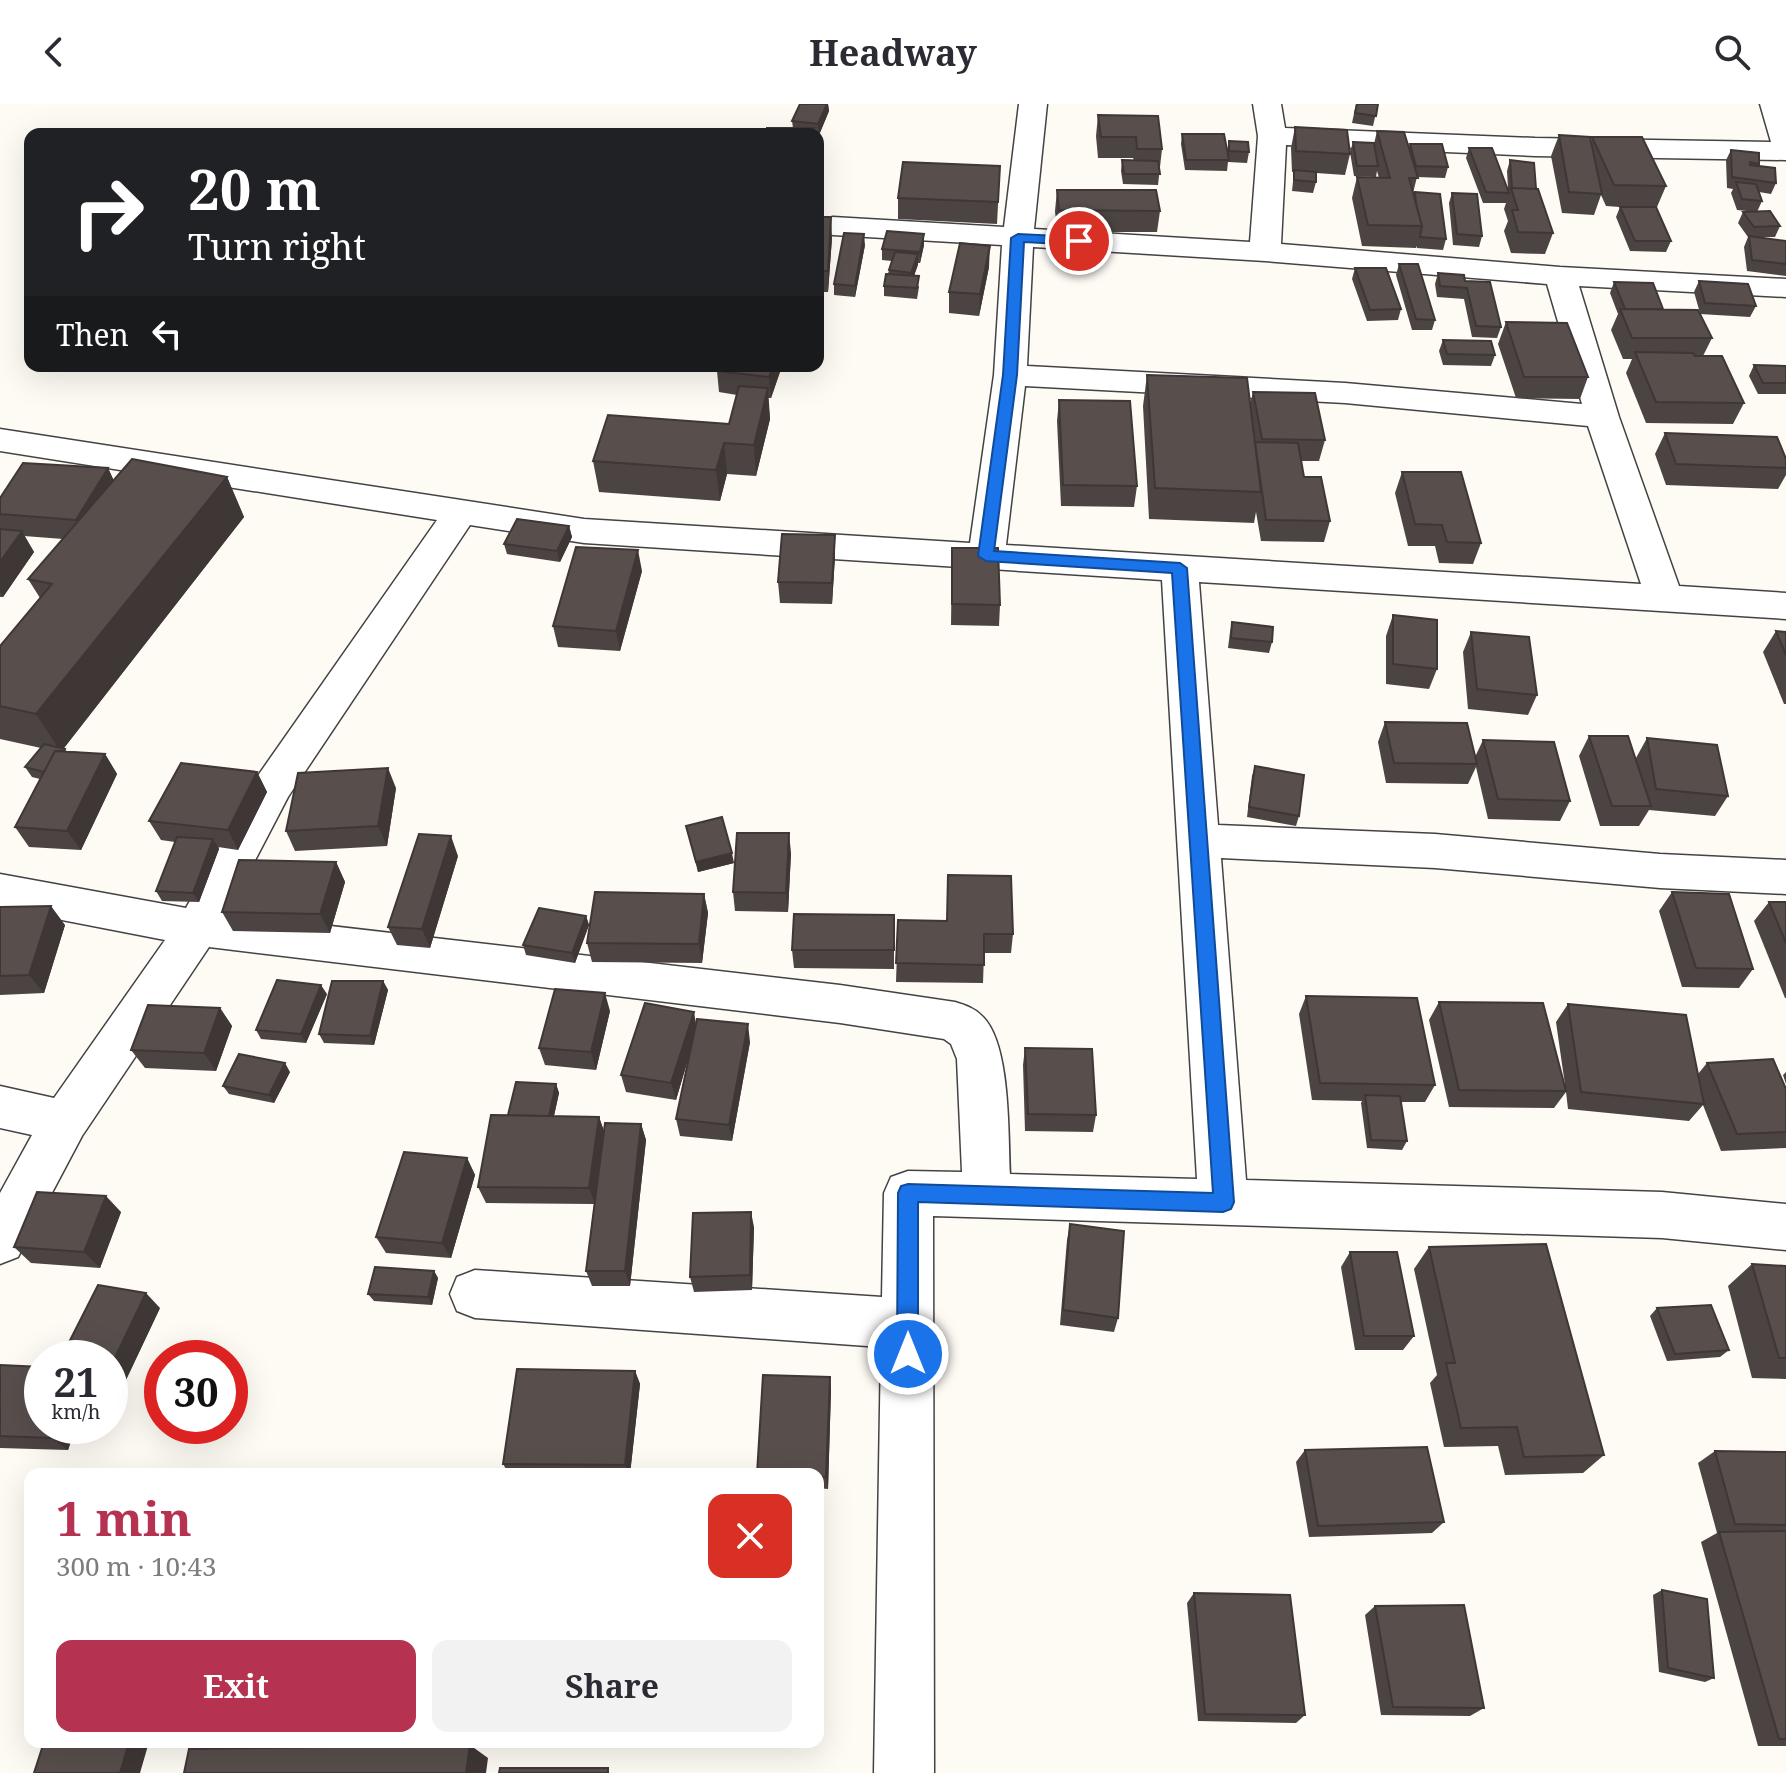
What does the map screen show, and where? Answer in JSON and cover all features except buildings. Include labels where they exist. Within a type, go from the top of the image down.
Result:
[{"type":"street","points":[[986,556],[1010,375],[1018,238],[1033,104]]},
{"type":"street","points":[[1265,252],[1272,136],[1267,104]]},
{"type":"street","points":[[1272,136],[1535,147],[1786,148],[1774,104]]},
{"type":"street","points":[[833,226],[1265,252],[1560,276],[1786,288]]},
{"type":"street","points":[[1560,276],[1602,417],[1664,598]]},
{"type":"street","points":[[1010,375],[1345,393],[1602,417]]},
{"type":"street","points":[[0,440],[584,531],[1786,606]]},
{"type":"street","points":[[0,1241],[65,1121],[198,928],[272,788],[461,512]]},
{"type":"street","points":[[1180,568],[1223,1202]]},
{"type":"street","points":[[1199,841],[1435,851],[1660,871],[1786,877]]},
{"type":"street","points":[[0,891],[198,928],[840,1004],[955,1021],[969,1032],[980,1059],[987,1195]]},
{"type":"street","points":[[0,1107],[65,1121]]},
{"type":"street","points":[[904,1773],[908,1193],[1662,1215],[1786,1227]]},
{"type":"street","points":[[475,1294],[908,1324]]},
{"type":"route","points":[[908,1354],[908,1193],[1223,1202],[1180,568],[986,556],[1010,375],[1018,238],[1079,241]]}]
